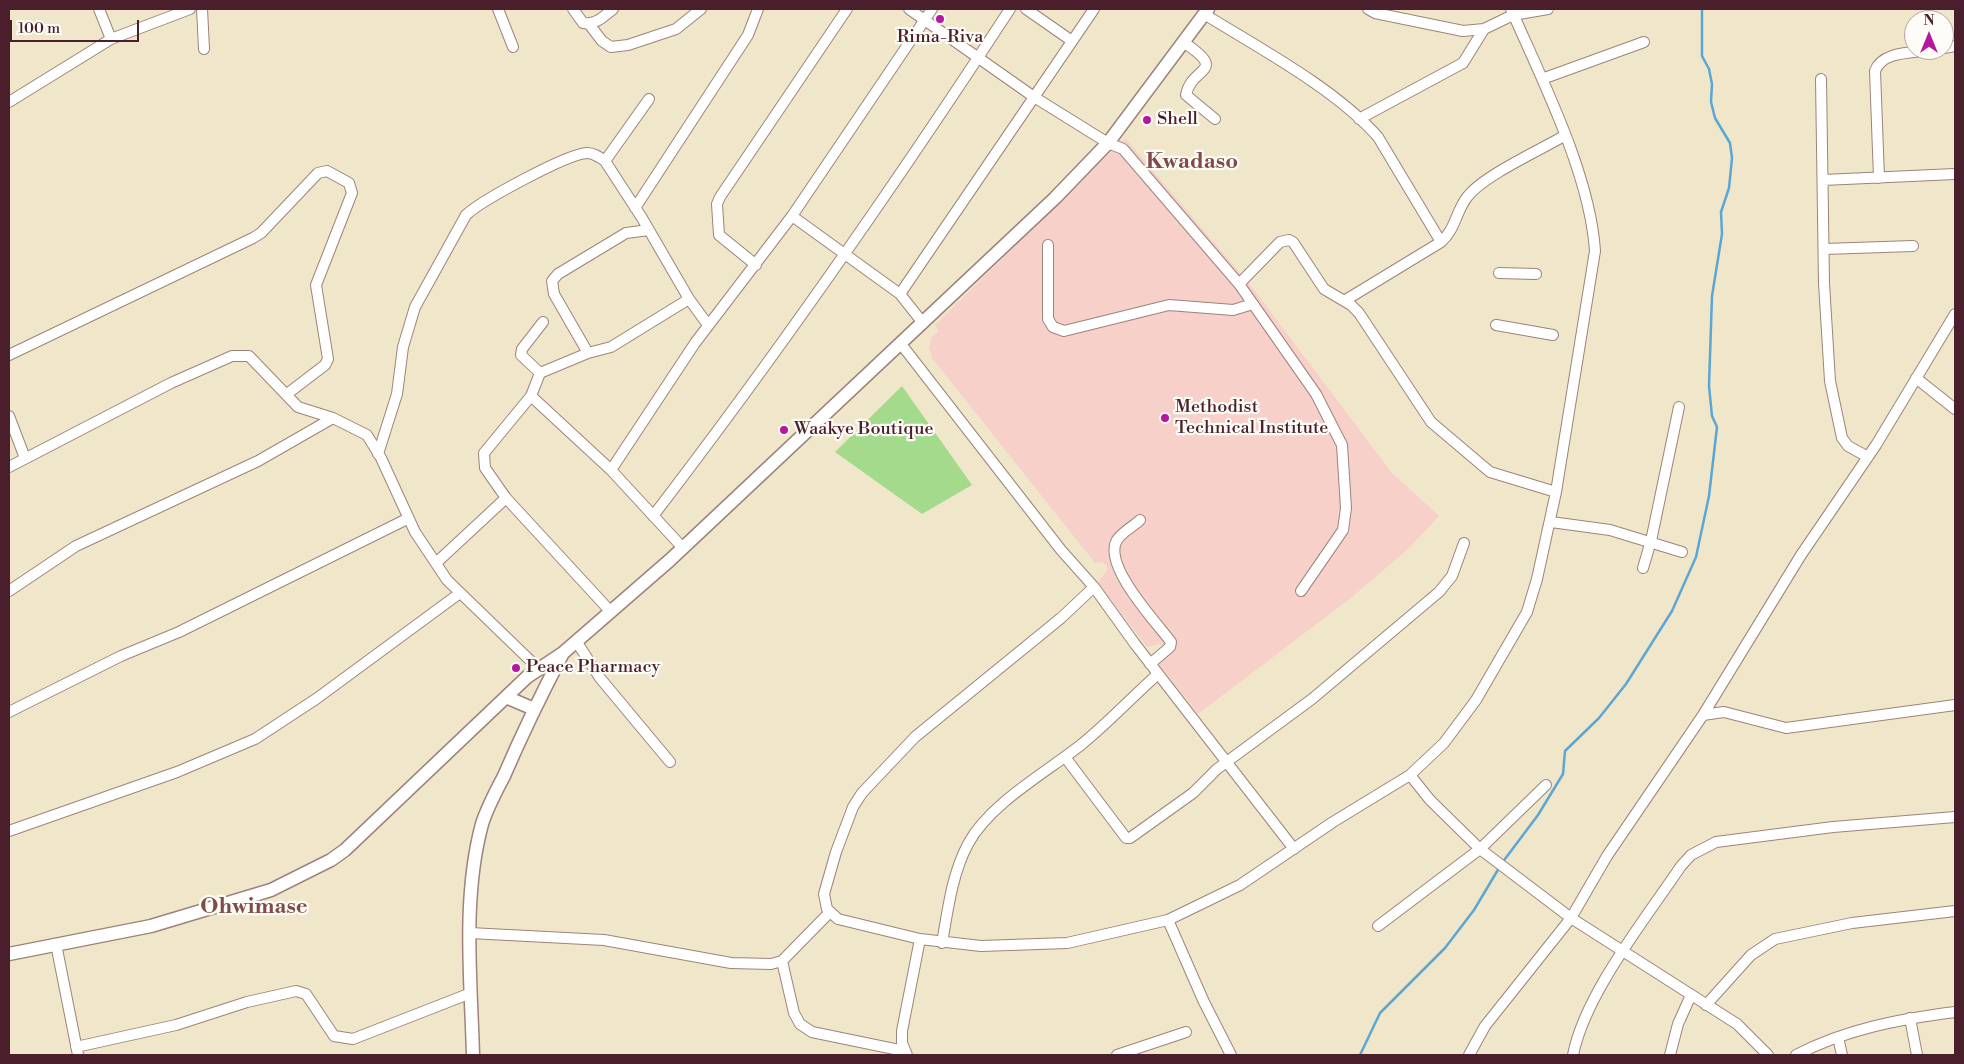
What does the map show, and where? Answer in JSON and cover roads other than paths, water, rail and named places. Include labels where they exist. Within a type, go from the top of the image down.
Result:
[{"type":"street","points":[[99,9],[111,39]]},
{"type":"street","points":[[9,102],[111,39],[190,9]]},
{"type":"street","points":[[202,9],[204,49]]},
{"type":"street","points":[[498,9],[513,47]]},
{"type":"street","points":[[573,9],[583,23],[589,24],[594,24],[613,9]]},
{"type":"street","points":[[589,24],[602,41],[611,47],[628,45],[676,29],[701,9]]},
{"type":"street","points":[[635,208],[748,34],[758,9]]},
{"type":"street","points":[[756,265],[719,235],[717,204],[847,9]]},
{"type":"street","points":[[910,9],[1034,97],[1108,143],[1123,149],[1239,284],[1316,394],[1342,445],[1346,508],[1343,530],[1301,591]]},
{"type":"street","points":[[611,470],[708,325],[792,216],[932,9]]},
{"type":"street","points":[[653,516],[733,412],[845,253],[1010,9]]},
{"type":"street","points":[[1026,9],[1072,41]]},
{"type":"street","points":[[900,294],[1094,9]]},
{"type":"street","points":[[1368,9],[1375,13],[1463,31],[1484,29],[1512,12],[1548,9]]},
{"type":"street","points":[[9,954],[160,924],[271,890],[331,860],[346,850],[538,668],[563,652],[683,548],[1055,198],[1108,143],[1206,11],[1305,77],[1359,119],[1378,138],[1441,242]]},
{"type":"street","points":[[1094,587],[1061,618],[915,738],[862,794],[853,807],[839,843],[824,894],[824,902],[838,920],[942,943],[981,946],[1067,943],[1168,920],[1221,896],[1410,775],[1444,743],[1476,700],[1519,628],[1532,596],[1556,492],[1595,251],[1591,221],[1564,136],[1542,79],[1512,12]]},
{"type":"street","points":[[1359,119],[1464,63],[1484,29]]},
{"type":"street","points":[[1183,42],[1202,55],[1205,60],[1205,68],[1187,90],[1186,95],[1215,120]]},
{"type":"street","points":[[1542,79],[1644,42]]},
{"type":"street","points":[[1879,178],[1875,71],[1878,63],[1884,58],[1904,55]]},
{"type":"street","points":[[1821,79],[1824,249],[1830,382],[1842,438],[1848,446],[1868,457]]},
{"type":"street","points":[[605,161],[649,99]]},
{"type":"street","points":[[1344,301],[1441,242],[1453,229],[1468,196],[1496,174],[1564,136]]},
{"type":"street","points":[[378,454],[397,394],[403,347],[415,308],[466,215],[478,204],[510,186],[568,160],[586,153],[596,155],[605,161],[649,230],[689,299],[708,325]]},
{"type":"street","points":[[9,355],[253,238],[266,228],[299,190],[318,173],[327,171],[349,184],[352,193],[316,285],[328,359],[325,366],[287,394]]},
{"type":"street","points":[[1823,180],[1955,174]]},
{"type":"street","points":[[792,216],[900,294],[923,324]]},
{"type":"street","points":[[588,353],[554,294],[552,281],[558,274],[626,233],[649,230]]},
{"type":"street","points":[[1239,284],[1280,242],[1289,240],[1293,242],[1324,289],[1359,313],[1431,422],[1490,472],[1556,492]]},
{"type":"street","points":[[1048,245],[1048,319],[1052,327],[1064,331],[1169,305],[1234,310],[1253,304]]},
{"type":"street","points":[[1824,249],[1913,246]]},
{"type":"street","points":[[1499,273],[1536,274]]},
{"type":"street","points":[[611,612],[506,498],[485,468],[484,453],[531,396],[540,373],[618,343],[689,299]]},
{"type":"street","points":[[1469,1055],[1485,1026],[1572,918],[1607,856],[1702,715],[1801,555],[1868,457],[1955,314]]},
{"type":"street","points":[[540,373],[521,354],[522,348],[542,322]]},
{"type":"street","points":[[1496,325],[1553,335]]},
{"type":"street","points":[[902,344],[1068,558],[1094,587],[1150,664],[1294,849]]},
{"type":"street","points":[[9,467],[170,383],[232,356],[249,356],[302,409],[333,418],[364,432],[378,454],[408,519],[436,563],[460,593],[538,668]]},
{"type":"street","points":[[1916,378],[1955,409]]},
{"type":"street","points":[[531,396],[611,470],[683,548]]},
{"type":"street","points":[[1643,568],[1651,541],[1680,407]]},
{"type":"street","points":[[9,416],[25,458]]},
{"type":"street","points":[[9,591],[76,546],[258,461],[333,418]]},
{"type":"street","points":[[436,563],[506,498]]},
{"type":"street","points":[[9,712],[121,656],[179,632],[408,519]]},
{"type":"street","points":[[1140,520],[1118,540],[1115,549],[1119,572],[1171,642],[1170,647],[1150,664]]},
{"type":"street","points":[[1550,522],[1610,530],[1682,552]]},
{"type":"street","points":[[1066,757],[1126,838],[1129,839],[1193,793],[1216,769],[1227,763],[1312,699],[1439,592],[1452,576],[1464,543]]},
{"type":"street","points":[[9,831],[177,772],[255,739],[316,699],[460,593]]},
{"type":"street","points":[[576,641],[600,678],[670,762]]},
{"type":"street","points":[[474,1055],[470,933],[473,870],[482,822],[534,709],[563,652]]},
{"type":"street","points":[[942,943],[953,883],[968,843],[980,827],[1004,803],[1066,757],[1158,674]]},
{"type":"street","points":[[506,697],[534,709]]},
{"type":"street","points":[[1702,715],[1724,712],[1786,728],[1955,705]]},
{"type":"street","points":[[1410,775],[1435,806],[1480,850],[1572,918],[1737,1024],[1768,1055]]},
{"type":"street","points":[[1378,926],[1480,850],[1546,785]]},
{"type":"street","points":[[1573,1055],[1584,1017],[1623,952],[1691,855],[1716,842],[1833,827],[1955,817]]},
{"type":"street","points":[[1706,1005],[1751,955],[1775,939],[1852,923],[1955,911]]},
{"type":"street","points":[[470,933],[604,940],[732,963],[771,964],[782,961],[830,912]]},
{"type":"street","points":[[1168,920],[1204,1002],[1232,1055]]},
{"type":"street","points":[[782,961],[794,1012],[800,1024],[812,1032],[906,1053],[902,1031],[920,939]]},
{"type":"street","points":[[56,944],[77,1051],[176,1025],[248,1002],[296,991],[306,994],[334,1036],[353,1039],[471,993]]},
{"type":"street","points":[[1670,1055],[1678,1024],[1691,995]]},
{"type":"street","points":[[1796,1055],[1838,1037],[1866,1028],[1910,1018],[1955,1012]]},
{"type":"street","points":[[1910,1018],[1916,1055]]},
{"type":"street","points":[[1117,1055],[1186,1032]]},
{"type":"street","points":[[1838,1037],[1842,1055]]},
{"type":"waterway","points":[[1502,863],[1538,815],[1563,774],[1565,751],[1599,718],[1626,684],[1672,611],[1696,557],[1709,496],[1717,427],[1712,416],[1709,386],[1712,296],[1722,234],[1721,212],[1729,188],[1732,158],[1730,143],[1715,118],[1711,102],[1712,84],[1709,69],[1702,56],[1702,9]]},
{"type":"waterway","points":[[1360,1055],[1380,1013],[1445,948],[1474,910],[1499,868]]},
{"type":"place","name":"Rima-Riva","points":[[940,19]]},
{"type":"place","name":"Shell","points":[[1147,120]]},
{"type":"place","name":"Methodist Technical Institute","points":[[1165,418]]},
{"type":"place","name":"Waakye Boutique","points":[[784,430]]},
{"type":"place","name":"Peace Pharmacy","points":[[516,668]]},
{"type":"district","name":"Kwadaso","points":[[1192,163]]},
{"type":"district","name":"Ohwimase","points":[[254,908]]}]
